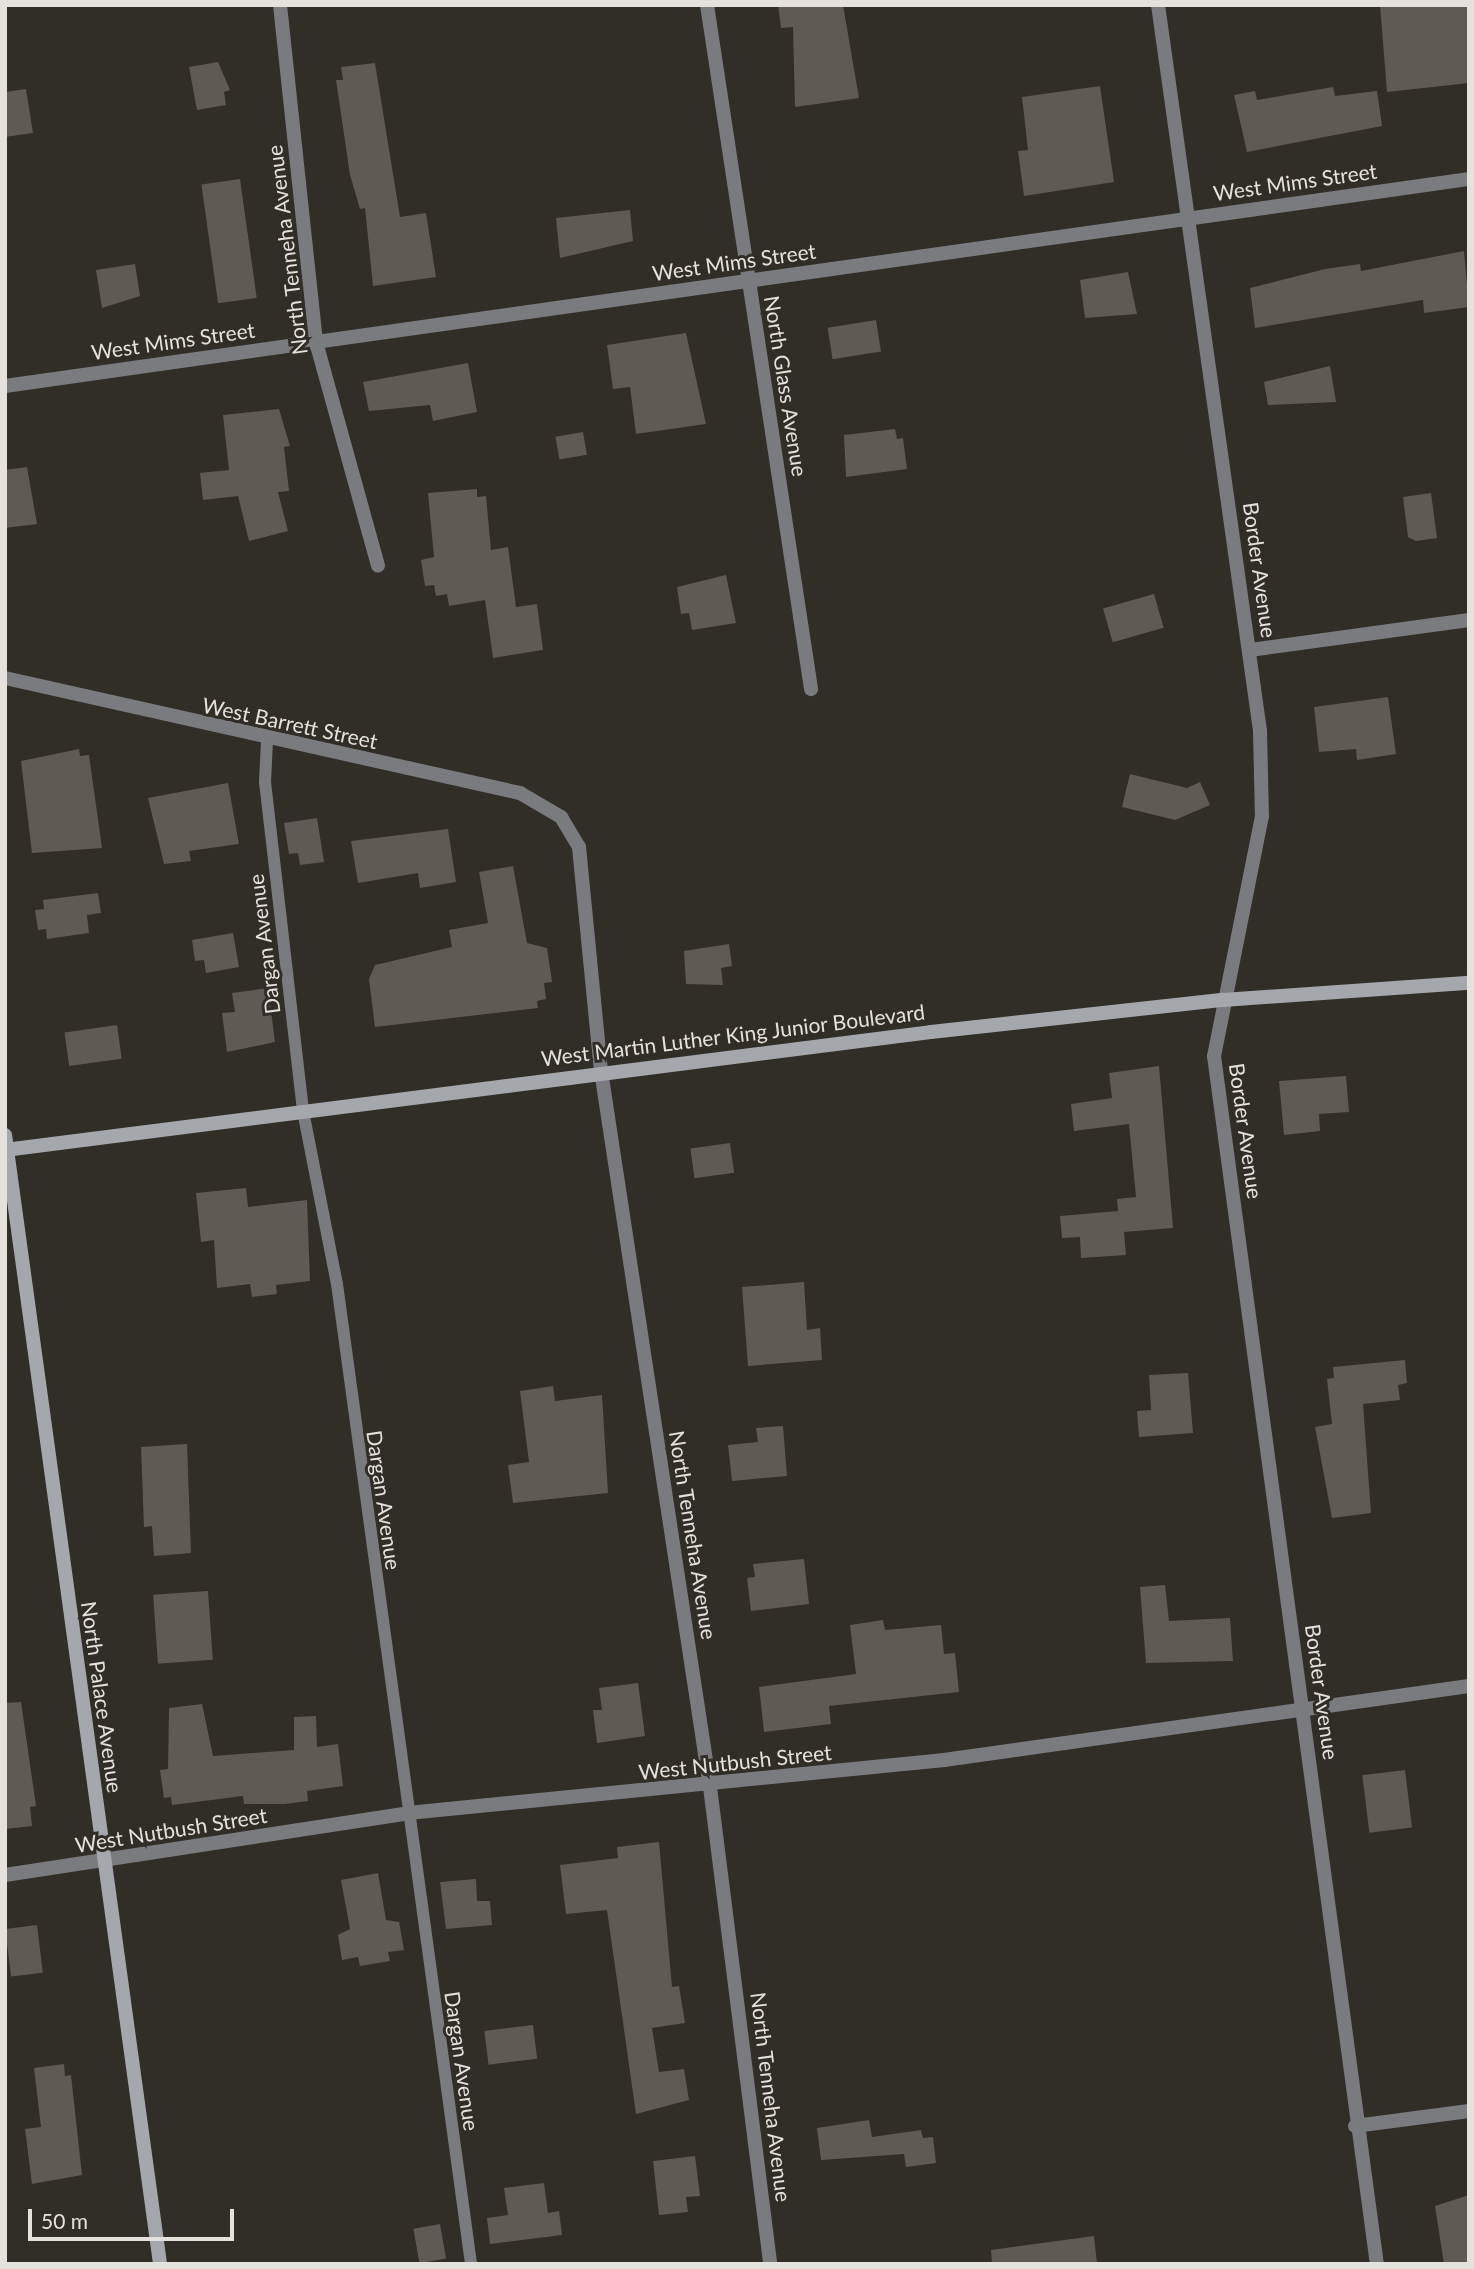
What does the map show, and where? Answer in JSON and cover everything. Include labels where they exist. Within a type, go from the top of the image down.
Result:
[{"type":"main road","name":"West Martin Luther King Junior Boulevard","points":[[6,1150],[601,1071],[1223,1000],[1469,983]]},
{"type":"main road","name":"North Palace Avenue","points":[[5,1135],[160,2264]]},
{"type":"street","name":"North Tenneha Avenue","points":[[280,5],[316,342],[378,566]]},
{"type":"street","name":"North Glass Avenue","points":[[707,5],[811,689]]},
{"type":"street","name":"Border Avenue","points":[[1158,5],[1250,650],[1262,816],[1223,1000],[1214,1056],[1304,1711],[1355,2126],[1377,2264]]},
{"type":"street","name":"West Mims Street","points":[[5,386],[1469,179]]},
{"type":"street","points":[[1250,650],[1469,620]]},
{"type":"street","name":"West Barrett Street","points":[[5,678],[268,741],[520,793],[561,817]]},
{"type":"street","name":"North Tenneha Avenue","points":[[561,817],[579,847],[601,1071],[710,1787],[771,2264]]},
{"type":"street","name":"West Nutbush Street","points":[[5,1875],[104,1863],[408,1813],[710,1787],[1304,1711],[1469,1686]]},
{"type":"street","points":[[1355,2126],[1469,2111]]},
{"type":"lane","name":"Dargan Avenue","points":[[268,741],[265,782],[303,1111],[337,1284],[471,2264]]},
{"type":"building","points":[[778,5],[843,5],[859,98],[795,107],[793,27],[781,28]]},
{"type":"building","points":[[1380,5],[1467,5],[1469,83],[1387,92]]},
{"type":"building","points":[[218,62],[230,90],[224,92],[226,105],[197,110],[189,67]]},
{"type":"building","points":[[375,63],[400,217],[426,213],[436,277],[373,286],[365,208],[360,209],[350,175],[336,80],[343,80],[341,67]]},
{"type":"building","points":[[1100,86],[1114,182],[1024,196],[1018,151],[1028,150],[1022,97]]},
{"type":"building","points":[[1333,87],[1335,96],[1377,91],[1382,126],[1247,152],[1234,95],[1255,91],[1257,100]]},
{"type":"building","points":[[26,89],[33,133],[5,137],[5,92]]},
{"type":"building","points":[[240,179],[257,298],[218,303],[201,184]]},
{"type":"building","points":[[630,210],[633,241],[560,258],[556,218]]},
{"type":"building","points":[[1464,251],[1469,307],[1424,313],[1423,300],[1255,328],[1250,288],[1325,269],[1360,264],[1361,271]]},
{"type":"building","points":[[135,264],[140,296],[102,308],[96,270]]},
{"type":"building","points":[[1128,272],[1137,314],[1085,318],[1080,280]]},
{"type":"building","points":[[876,320],[881,352],[833,359],[828,328]]},
{"type":"building","points":[[686,333],[706,424],[636,434],[630,387],[613,389],[607,345]]},
{"type":"building","points":[[468,363],[477,412],[433,421],[430,405],[369,411],[363,382]]},
{"type":"building","points":[[1330,366],[1336,402],[1268,405],[1264,382]]},
{"type":"building","points":[[279,409],[290,446],[284,447],[289,491],[278,492],[288,531],[249,541],[238,496],[203,500],[200,473],[229,470],[223,415]]},
{"type":"building","points":[[895,429],[897,439],[903,438],[907,469],[846,477],[844,435]]},
{"type":"building","points":[[583,432],[587,455],[559,460],[555,437]]},
{"type":"building","points":[[27,467],[37,524],[5,528],[5,470]]},
{"type":"building","points":[[477,489],[477,497],[486,496],[491,550],[508,547],[516,607],[537,604],[543,650],[493,658],[485,600],[449,606],[447,594],[436,596],[434,585],[425,586],[421,560],[434,557],[428,493]]},
{"type":"building","points":[[1431,493],[1437,538],[1416,541],[1408,537],[1403,497]]},
{"type":"building","points":[[726,575],[736,623],[692,630],[689,613],[681,614],[677,587]]},
{"type":"building","points":[[1154,594],[1164,628],[1113,642],[1103,609]]},
{"type":"building","points":[[1388,697],[1396,754],[1357,760],[1356,749],[1319,752],[1314,707]]},
{"type":"building","points":[[79,749],[80,756],[89,755],[102,848],[32,853],[21,761]]},
{"type":"building","points":[[1130,774],[1187,788],[1200,782],[1210,805],[1175,820],[1122,807]]},
{"type":"building","points":[[228,783],[239,844],[189,851],[191,861],[164,864],[148,798]]},
{"type":"building","points":[[317,818],[324,862],[300,865],[298,853],[289,854],[284,823]]},
{"type":"building","points":[[448,829],[456,882],[420,888],[418,873],[358,883],[351,841]]},
{"type":"building","points":[[513,866],[527,943],[547,948],[552,982],[544,983],[546,999],[537,1001],[538,1008],[375,1027],[369,979],[375,965],[452,947],[449,930],[488,923],[479,872]]},
{"type":"building","points":[[98,893],[101,913],[87,915],[89,933],[47,939],[46,929],[38,930],[35,910],[44,909],[43,900]]},
{"type":"building","points":[[233,933],[239,967],[206,973],[204,960],[195,961],[192,940]]},
{"type":"building","points":[[729,944],[732,966],[721,968],[723,985],[686,984],[684,951]]},
{"type":"building","points":[[268,988],[275,1042],[227,1052],[222,1013],[235,1012],[232,993]]},
{"type":"building","points":[[117,1025],[122,1059],[69,1066],[65,1032]]},
{"type":"building","points":[[1159,1066],[1173,1228],[1124,1232],[1126,1255],[1081,1258],[1080,1237],[1062,1238],[1060,1216],[1118,1211],[1117,1199],[1136,1197],[1129,1124],[1074,1131],[1071,1104],[1112,1098],[1109,1073]]},
{"type":"building","points":[[1346,1076],[1349,1112],[1319,1114],[1320,1131],[1284,1135],[1279,1081]]},
{"type":"building","points":[[730,1143],[734,1173],[695,1178],[690,1149]]},
{"type":"building","points":[[246,1188],[248,1207],[307,1200],[310,1281],[276,1285],[277,1294],[252,1297],[250,1284],[217,1288],[214,1240],[201,1242],[196,1193]]},
{"type":"building","points":[[804,1282],[807,1330],[820,1328],[822,1360],[748,1366],[742,1287]]},
{"type":"building","points":[[1405,1360],[1407,1383],[1398,1385],[1400,1400],[1363,1404],[1371,1513],[1332,1518],[1315,1427],[1332,1424],[1327,1379],[1334,1378],[1333,1367]]},
{"type":"building","points":[[1188,1373],[1193,1433],[1139,1437],[1137,1411],[1151,1410],[1149,1375]]},
{"type":"building","points":[[553,1386],[555,1401],[602,1395],[608,1493],[513,1503],[508,1465],[529,1462],[520,1391]]},
{"type":"building","points":[[783,1426],[787,1476],[732,1481],[728,1445],[758,1442],[756,1428]]},
{"type":"building","points":[[187,1444],[191,1553],[154,1556],[152,1526],[144,1527],[141,1447]]},
{"type":"building","points":[[804,1559],[809,1604],[751,1611],[747,1578],[755,1577],[753,1564]]},
{"type":"building","points":[[1165,1585],[1169,1621],[1230,1618],[1233,1661],[1146,1663],[1140,1587]]},
{"type":"building","points":[[208,1591],[213,1660],[158,1664],[153,1595]]},
{"type":"building","points":[[883,1620],[885,1630],[941,1625],[944,1654],[955,1653],[959,1692],[829,1706],[831,1724],[764,1732],[759,1687],[856,1674],[850,1625]]},
{"type":"building","points":[[638,1683],[645,1736],[597,1743],[593,1710],[602,1710],[599,1688]]},
{"type":"building","points":[[21,1702],[36,1806],[30,1807],[32,1826],[5,1829],[5,1703]]},
{"type":"building","points":[[202,1704],[213,1756],[294,1750],[294,1717],[316,1716],[317,1747],[338,1744],[343,1786],[307,1791],[308,1801],[285,1804],[244,1804],[243,1796],[172,1805],[171,1797],[164,1798],[160,1770],[168,1769],[169,1708]]},
{"type":"building","points":[[1405,1770],[1412,1828],[1369,1833],[1362,1775]]},
{"type":"building","points":[[659,1842],[672,1987],[679,1986],[685,2023],[652,2028],[659,2072],[684,2069],[689,2100],[636,2114],[607,1910],[566,1914],[560,1865],[618,1858],[617,1847]]},
{"type":"building","points":[[378,1873],[386,1920],[399,1922],[404,1950],[388,1952],[390,1961],[360,1966],[358,1957],[342,1960],[338,1935],[350,1929],[341,1880]]},
{"type":"building","points":[[476,1879],[477,1901],[490,1901],[492,1925],[446,1929],[440,1882]]},
{"type":"building","points":[[37,1925],[43,1973],[11,1977],[5,1929]]},
{"type":"building","points":[[533,2025],[537,2059],[489,2065],[484,2031]]},
{"type":"building","points":[[64,2064],[65,2076],[71,2075],[82,2175],[32,2184],[25,2129],[41,2127],[34,2068]]},
{"type":"building","points":[[869,2120],[872,2137],[921,2130],[923,2138],[933,2137],[936,2163],[906,2167],[904,2154],[821,2160],[817,2128]]},
{"type":"building","points":[[695,2156],[700,2196],[686,2197],[688,2212],[659,2215],[653,2161]]},
{"type":"building","points":[[544,2183],[548,2213],[559,2211],[562,2235],[490,2244],[487,2218],[508,2215],[504,2188]]},
{"type":"building","points":[[1469,2195],[1469,2264],[1444,2264],[1435,2206]]},
{"type":"building","points":[[440,2224],[446,2258],[419,2263],[413,2229]]},
{"type":"building","points":[[1094,2236],[1097,2264],[992,2264],[991,2250]]}]
